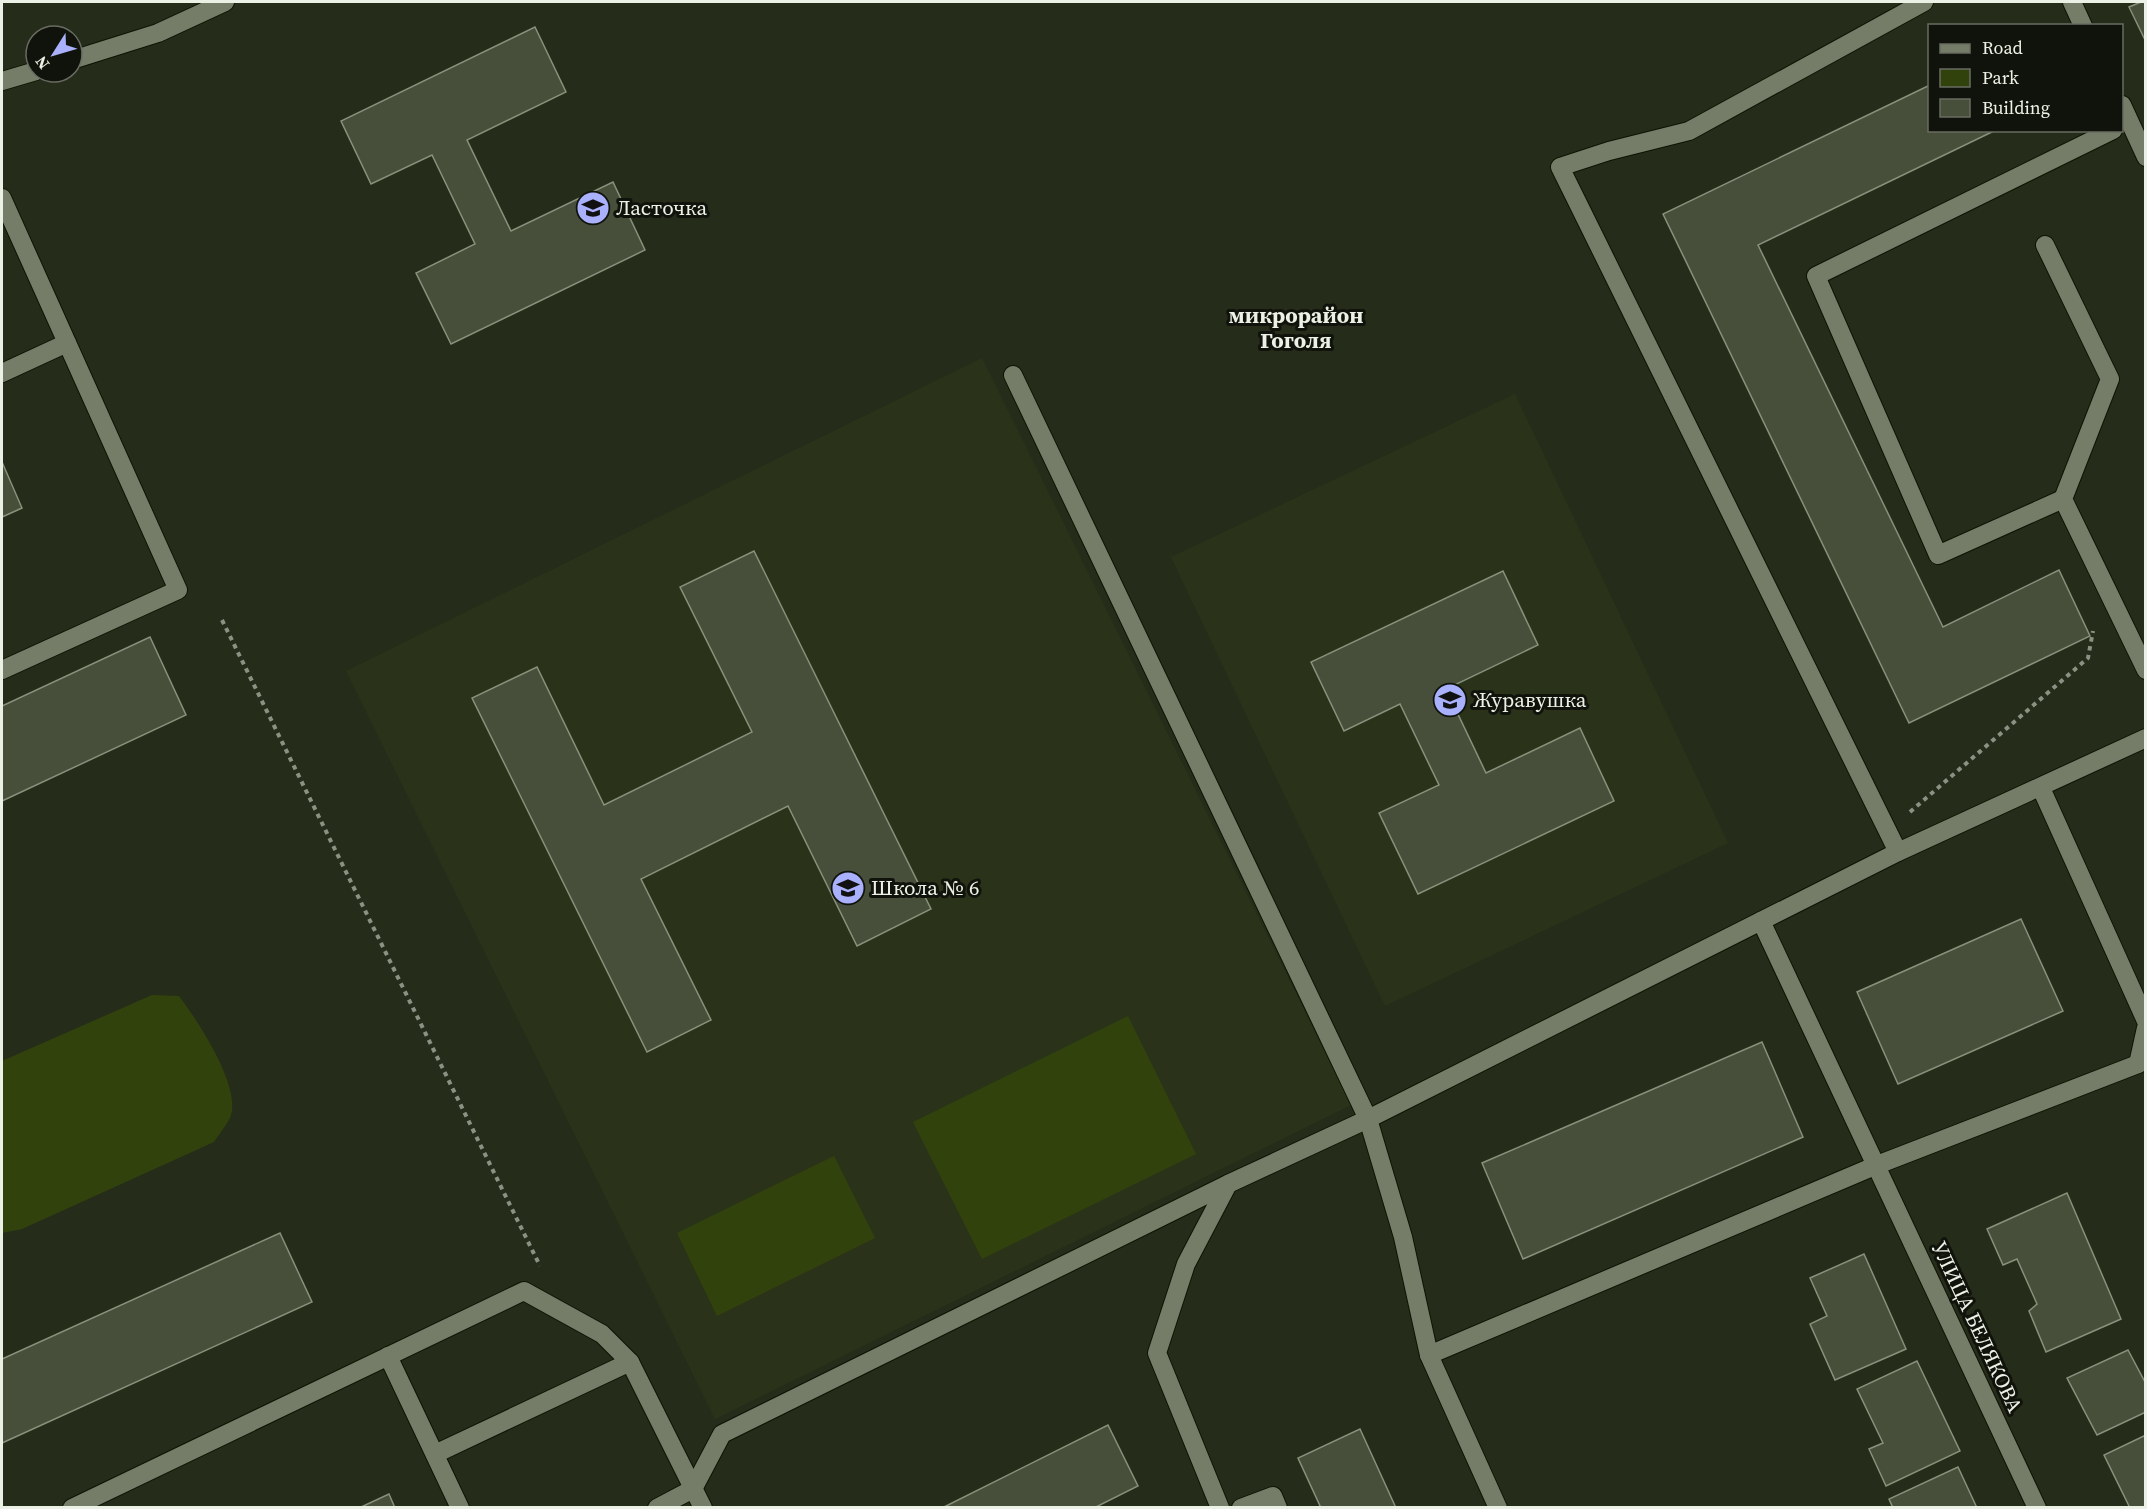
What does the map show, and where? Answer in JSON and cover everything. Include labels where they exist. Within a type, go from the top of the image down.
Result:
[{"type":"street","points":[[84,56],[158,33],[225,2]]},
{"type":"street","points":[[1898,852],[1560,167],[1609,151],[1689,131],[1924,2]]},
{"type":"street","points":[[2072,2],[2082,24]]},
{"type":"street","points":[[2,81],[24,75]]},
{"type":"street","points":[[2126,125],[2145,157]]},
{"type":"street","points":[[2044,245],[2110,379],[2063,499],[1938,555],[1816,276],[2109,132]]},
{"type":"street","points":[[2,198],[178,590],[2,670]]},
{"type":"street","points":[[2,373],[67,344]]},
{"type":"street","points":[[1013,375],[1368,1119],[1403,1238],[1429,1355],[1498,1508]]},
{"type":"street","points":[[2063,499],[2145,670]]},
{"type":"street","points":[[657,1508],[693,1489],[722,1434],[1228,1184],[1368,1119],[1898,852],[2041,788],[2145,738]]},
{"type":"street","points":[[2041,788],[2145,1020]]},
{"type":"street","name":"УЛИЦА БЕЛЯКОВА","points":[[1761,921],[2037,1508]]},
{"type":"street","points":[[1429,1355],[1876,1165],[2143,1068],[2145,1028]]},
{"type":"street","points":[[1220,1508],[1157,1353],[1186,1264],[1228,1184]]},
{"type":"street","points":[[72,1508],[524,1291],[602,1335],[630,1362],[703,1508]]},
{"type":"street","points":[[388,1356],[460,1508]]},
{"type":"street","points":[[435,1454],[630,1362]]},
{"type":"street","points":[[1241,1508],[1273,1496],[1278,1508]]},
{"type":"path","points":[[1898,852],[1906,816],[2088,658],[2104,582]]},
{"type":"path","points":[[222,620],[542,1270]]},
{"type":"shaded area","name":"Школа № 6","points":[[982,358],[1351,1105],[715,1419],[346,671]]},
{"type":"shaded area","name":"Журавушка","points":[[1515,394],[1728,843],[1385,1006],[1171,557]]},
{"type":"green space","points":[[152,995],[179,996],[206,1037],[230,1090],[232,1105],[227,1124],[214,1142],[22,1229],[2,1233],[2,1061]]},
{"type":"green space","points":[[1128,1016],[1196,1154],[982,1259],[913,1122]]},
{"type":"green space","points":[[834,1156],[875,1238],[717,1316],[677,1233]]},
{"type":"building","points":[[2146,2],[2146,42],[2129,7]]},
{"type":"building","name":"Ласточка","points":[[535,27],[566,92],[467,140],[511,231],[613,182],[645,250],[451,344],[416,273],[475,244],[432,155],[371,184],[341,121]]},
{"type":"building","points":[[1928,86],[1928,132],[1992,132],[1758,245],[1943,627],[2059,570],[2090,636],[1909,723],[1663,214]]},
{"type":"building","points":[[2,462],[22,508],[2,517]]},
{"type":"building","points":[[754,551],[931,909],[857,946],[788,806],[641,879],[711,1020],[647,1052],[472,698],[537,667],[604,805],[752,732],[680,587]]},
{"type":"building","points":[[1503,571],[1538,645],[1446,689],[1486,773],[1580,728],[1614,801],[1418,894],[1379,813],[1439,785],[1400,704],[1344,731],[1311,662]]},
{"type":"building","points":[[150,637],[186,715],[2,801],[2,706]]},
{"type":"building","points":[[2021,919],[2063,1011],[1898,1084],[1857,992]]},
{"type":"building","points":[[1762,1042],[1803,1137],[1523,1259],[1482,1163]]},
{"type":"building","points":[[2067,1193],[2121,1319],[2046,1352],[2029,1311],[2037,1304],[2017,1259],[2003,1265],[1987,1229]]},
{"type":"building","points":[[280,1233],[312,1302],[2,1443],[2,1359]]},
{"type":"building","points":[[1864,1254],[1906,1349],[1835,1380],[1810,1324],[1827,1316],[1810,1278]]},
{"type":"building","points":[[2128,1350],[2146,1384],[2146,1412],[2097,1435],[2067,1378]]},
{"type":"building","points":[[1917,1361],[1960,1451],[1886,1486],[1869,1449],[1883,1443],[1857,1389]]},
{"type":"building","points":[[1108,1425],[1138,1486],[1094,1508],[942,1508]]},
{"type":"building","points":[[1360,1429],[1396,1508],[1321,1508],[1298,1458]]},
{"type":"building","points":[[2146,1435],[2146,1508],[2130,1508],[2104,1455]]},
{"type":"building","points":[[1958,1467],[1977,1508],[1893,1508],[1889,1499]]},
{"type":"building","points":[[389,1494],[395,1508],[359,1508]]},
{"type":"place","name":"Ласточка","points":[[593,208]]},
{"type":"place","name":"Журавушка","points":[[1450,700]]},
{"type":"place","name":"Школа № 6","points":[[848,888]]},
{"type":"district","name":"микрорайон Гоголя","points":[[1296,328]]}]
